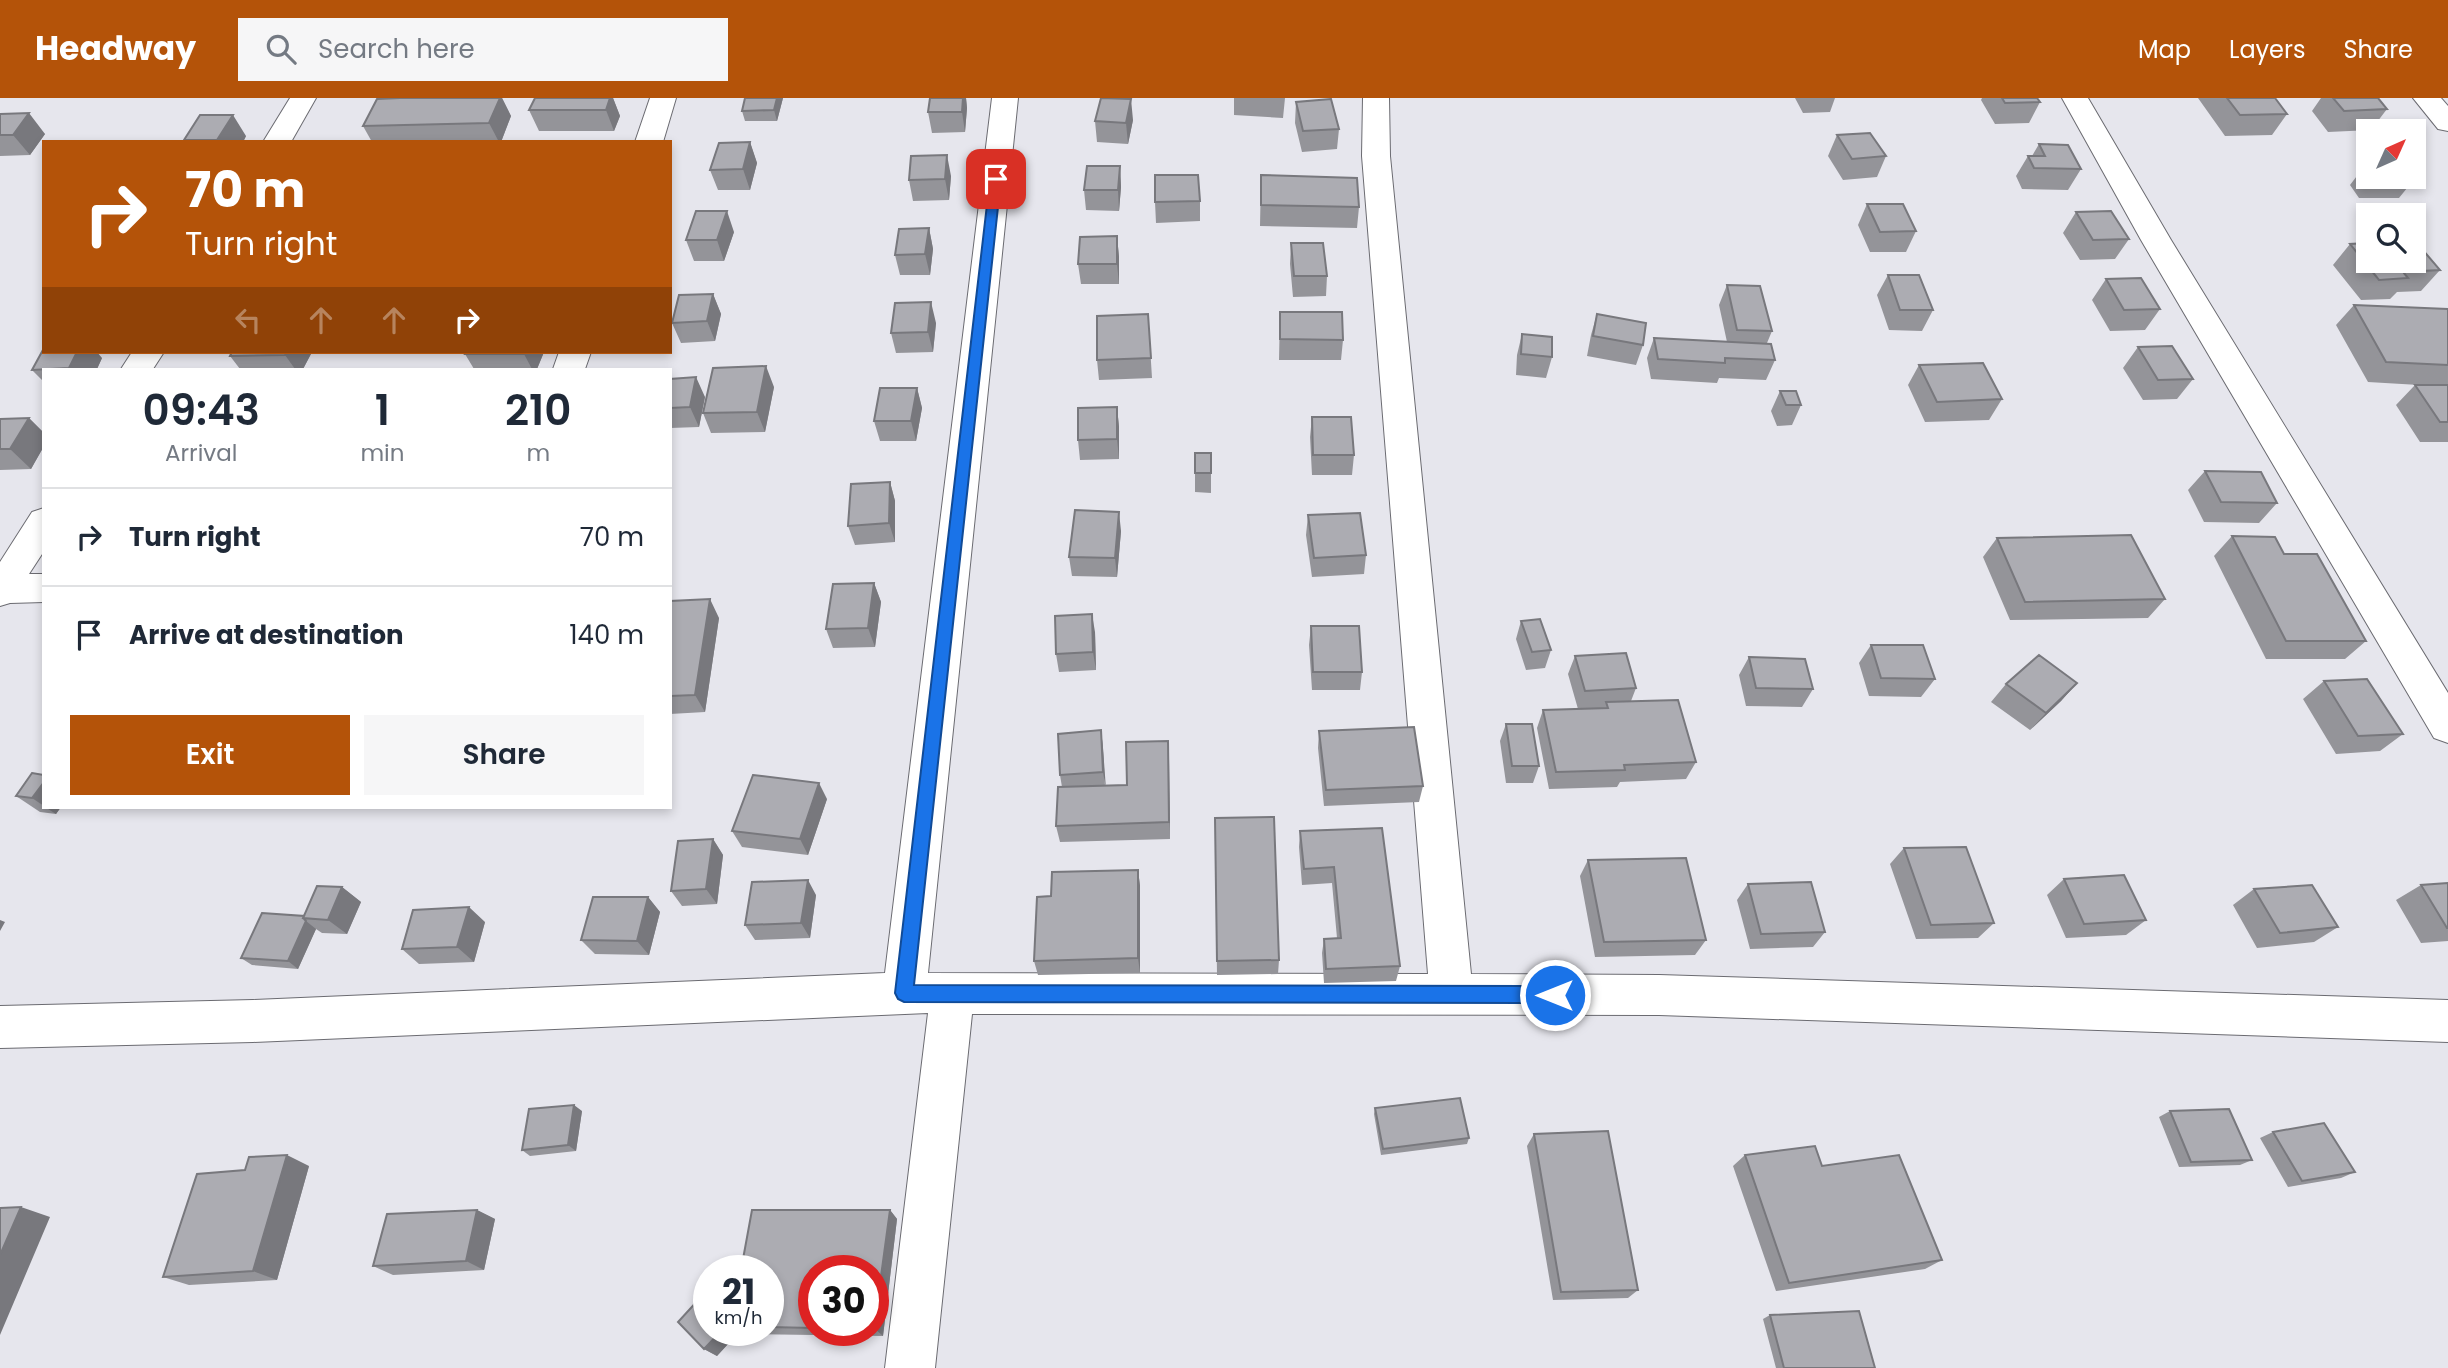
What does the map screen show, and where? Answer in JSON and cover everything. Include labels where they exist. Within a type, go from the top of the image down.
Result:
[{"type":"street","points":[[277,140],[303,98]]},
{"type":"street","points":[[650,140],[663,98]]},
{"type":"street","points":[[904,993],[1005,98]]},
{"type":"street","points":[[1376,98],[1376,156],[1451,995]]},
{"type":"street","points":[[2075,98],[2163,251],[2448,727]]},
{"type":"street","points":[[2426,98],[2448,123]]},
{"type":"street","points":[[1,591],[42,524]]},
{"type":"street","points":[[1,591],[42,588]]},
{"type":"street","points":[[0,1027],[253,1021],[904,993],[1673,996],[2448,1021]]},
{"type":"street","points":[[910,1368],[952,993]]},
{"type":"building","points":[[500,98],[489,123],[363,126],[377,99]]},
{"type":"building","points":[[535,98],[610,98],[606,110],[529,110]]},
{"type":"building","points":[[745,98],[777,98],[774,110],[742,111]]},
{"type":"building","points":[[930,98],[963,98],[962,112],[928,112]]},
{"type":"building","points":[[1101,98],[1131,99],[1126,123],[1095,121]]},
{"type":"building","points":[[2002,98],[2037,98],[2040,102],[2005,103]]},
{"type":"building","points":[[2227,98],[2275,98],[2287,114],[2240,115]]},
{"type":"building","points":[[2333,98],[2378,98],[2387,109],[2344,111]]},
{"type":"building","points":[[1331,99],[1339,129],[1303,131],[1296,102]]},
{"type":"building","points":[[29,113],[13,135],[0,135],[0,114]]},
{"type":"building","points":[[200,115],[233,115],[217,140],[184,140]]},
{"type":"building","points":[[1870,133],[1886,156],[1852,159],[1837,135]]},
{"type":"building","points":[[750,142],[743,169],[710,170],[719,143]]},
{"type":"building","points":[[2039,144],[2068,145],[2081,169],[2034,168],[2028,156],[2045,156]]},
{"type":"building","points":[[947,155],[945,179],[909,180],[911,156]]},
{"type":"building","points":[[1087,166],[1120,166],[1118,190],[1084,190]]},
{"type":"building","points":[[1155,175],[1198,175],[1200,201],[1155,202]]},
{"type":"building","points":[[1261,175],[1357,178],[1359,207],[1261,205]]},
{"type":"building","points":[[1867,204],[1903,204],[1916,231],[1880,232]]},
{"type":"building","points":[[696,211],[727,211],[717,240],[686,240]]},
{"type":"building","points":[[2111,211],[2129,239],[2093,240],[2076,212]]},
{"type":"building","points":[[929,228],[925,254],[895,255],[899,229]]},
{"type":"building","points":[[1117,236],[1117,264],[1078,264],[1080,237]]},
{"type":"building","points":[[1291,243],[1323,243],[1327,276],[1294,276]]},
{"type":"building","points":[[2426,254],[2440,270],[2426,271]]},
{"type":"building","points":[[2373,273],[2404,273],[2408,278],[2379,280]]},
{"type":"building","points":[[1888,275],[1919,275],[1933,310],[1900,310]]},
{"type":"building","points":[[2141,278],[2160,309],[2124,310],[2106,279]]},
{"type":"building","points":[[1727,285],[1760,286],[1772,331],[1737,330]]},
{"type":"building","points":[[713,294],[707,321],[672,323],[679,295]]},
{"type":"building","points":[[931,302],[928,332],[891,333],[895,303]]},
{"type":"building","points":[[2354,305],[2448,309],[2448,365],[2386,362]]},
{"type":"building","points":[[1280,312],[1342,312],[1343,340],[1280,339]]},
{"type":"building","points":[[1148,314],[1151,358],[1097,360],[1097,316]]},
{"type":"building","points":[[1597,314],[1646,323],[1643,345],[1593,336]]},
{"type":"building","points":[[1522,334],[1552,337],[1552,357],[1521,354]]},
{"type":"building","points":[[1654,338],[1771,344],[1775,360],[1725,358],[1725,363],[1658,359]]},
{"type":"building","points":[[2172,346],[2193,379],[2158,380],[2138,347]]},
{"type":"building","points":[[42,352],[42,354],[76,354],[69,368],[32,370]]},
{"type":"building","points":[[231,354],[286,354],[285,355],[230,356]]},
{"type":"building","points":[[1983,363],[2002,399],[1937,402],[1919,365]]},
{"type":"building","points":[[766,366],[757,412],[703,413],[713,368]]},
{"type":"building","points":[[696,377],[690,407],[672,408],[672,379]]},
{"type":"building","points":[[2415,385],[2448,385],[2448,422],[2440,422]]},
{"type":"building","points":[[880,388],[917,388],[911,421],[874,421]]},
{"type":"building","points":[[1780,391],[1796,391],[1801,405],[1786,405]]},
{"type":"building","points":[[1117,407],[1117,439],[1078,440],[1078,408]]},
{"type":"building","points":[[1312,417],[1351,417],[1354,455],[1313,455]]},
{"type":"building","points":[[29,418],[10,449],[0,449],[0,419]]},
{"type":"building","points":[[1195,453],[1211,453],[1211,473],[1195,473]]},
{"type":"building","points":[[2205,471],[2261,472],[2277,503],[2221,502]]},
{"type":"building","points":[[890,482],[889,523],[848,526],[851,484]]},
{"type":"building","points":[[1075,510],[1119,512],[1115,558],[1069,557]]},
{"type":"building","points":[[1360,513],[1366,555],[1314,558],[1308,515]]},
{"type":"building","points":[[2131,535],[2165,599],[2025,602],[1997,538]]},
{"type":"building","points":[[2232,536],[2275,537],[2284,554],[2317,554],[2366,641],[2286,641]]},
{"type":"building","points":[[874,583],[868,628],[826,629],[833,584]]},
{"type":"building","points":[[710,599],[695,695],[672,696],[672,601]]},
{"type":"building","points":[[1092,614],[1093,652],[1056,654],[1055,616]]},
{"type":"building","points":[[1540,619],[1551,650],[1532,652],[1521,621]]},
{"type":"building","points":[[1311,626],[1359,626],[1362,672],[1313,672]]},
{"type":"building","points":[[1871,645],[1923,645],[1935,679],[1881,678]]},
{"type":"building","points":[[1626,653],[1636,688],[1585,691],[1575,656]]},
{"type":"building","points":[[2039,655],[2077,683],[2046,713],[2006,684]]},
{"type":"building","points":[[1749,657],[1805,659],[1813,689],[1756,688]]},
{"type":"building","points":[[2367,679],[2403,734],[2358,736],[2324,681]]},
{"type":"building","points":[[1678,700],[1696,762],[1624,765],[1625,770],[1556,772],[1543,710],[1608,708],[1606,702]]},
{"type":"building","points":[[1506,724],[1532,724],[1539,766],[1512,766]]},
{"type":"building","points":[[1414,727],[1423,786],[1326,790],[1319,731]]},
{"type":"building","points":[[1101,730],[1103,772],[1060,775],[1058,734]]},
{"type":"building","points":[[1168,741],[1169,822],[1056,826],[1058,787],[1127,785],[1126,742]]},
{"type":"building","points":[[32,773],[42,775],[42,785],[32,798],[16,796]]},
{"type":"building","points":[[753,775],[819,783],[800,839],[732,831]]},
{"type":"building","points":[[1274,817],[1279,960],[1217,961],[1215,818]]},
{"type":"building","points":[[1382,828],[1400,966],[1326,969],[1324,939],[1341,938],[1334,867],[1304,869],[1300,831]]},
{"type":"building","points":[[713,839],[706,889],[671,891],[678,841]]},
{"type":"building","points":[[1966,847],[1994,923],[1931,925],[1904,848]]},
{"type":"building","points":[[1686,858],[1706,940],[1604,942],[1588,860]]},
{"type":"building","points":[[1138,870],[1138,958],[1034,961],[1037,897],[1051,896],[1052,872]]},
{"type":"building","points":[[2124,875],[2146,920],[2084,924],[2064,879]]},
{"type":"building","points":[[808,880],[801,923],[745,925],[752,882]]},
{"type":"building","points":[[1811,882],[1825,932],[1761,934],[1748,884]]},
{"type":"building","points":[[2448,883],[2448,928],[2447,928],[2421,885]]},
{"type":"building","points":[[2312,885],[2338,927],[2280,933],[2254,889]]},
{"type":"building","points":[[317,886],[342,887],[328,920],[303,918]]},
{"type":"building","points":[[593,897],[648,897],[637,941],[581,940]]},
{"type":"building","points":[[469,907],[457,947],[402,949],[413,910]]},
{"type":"building","points":[[262,913],[304,916],[306,921],[288,961],[241,958]]},
{"type":"building","points":[[1460,1098],[1469,1138],[1383,1149],[1375,1108]]},
{"type":"building","points":[[574,1105],[568,1145],[522,1150],[529,1109]]},
{"type":"building","points":[[2229,1109],[2252,1160],[2191,1162],[2170,1111]]},
{"type":"building","points":[[2324,1123],[2355,1172],[2302,1181],[2273,1132]]},
{"type":"building","points":[[1608,1131],[1638,1290],[1561,1292],[1534,1134]]},
{"type":"building","points":[[1815,1146],[1822,1166],[1899,1155],[1942,1260],[1789,1283],[1745,1155]]},
{"type":"building","points":[[287,1155],[253,1271],[163,1277],[197,1174],[245,1170],[249,1157]]},
{"type":"building","points":[[21,1207],[0,1255],[0,1208]]},
{"type":"building","points":[[477,1210],[466,1261],[373,1266],[387,1214]]},
{"type":"building","points":[[752,1210],[890,1210],[884,1255],[798,1255],[798,1328],[784,1327],[784,1255],[744,1255]]},
{"type":"building","points":[[693,1306],[693,1338],[678,1322]]},
{"type":"building","points":[[1859,1311],[1875,1368],[1784,1368],[1770,1315]]},
{"type":"route","points":[[996,179],[904,993],[1555,995]]}]
